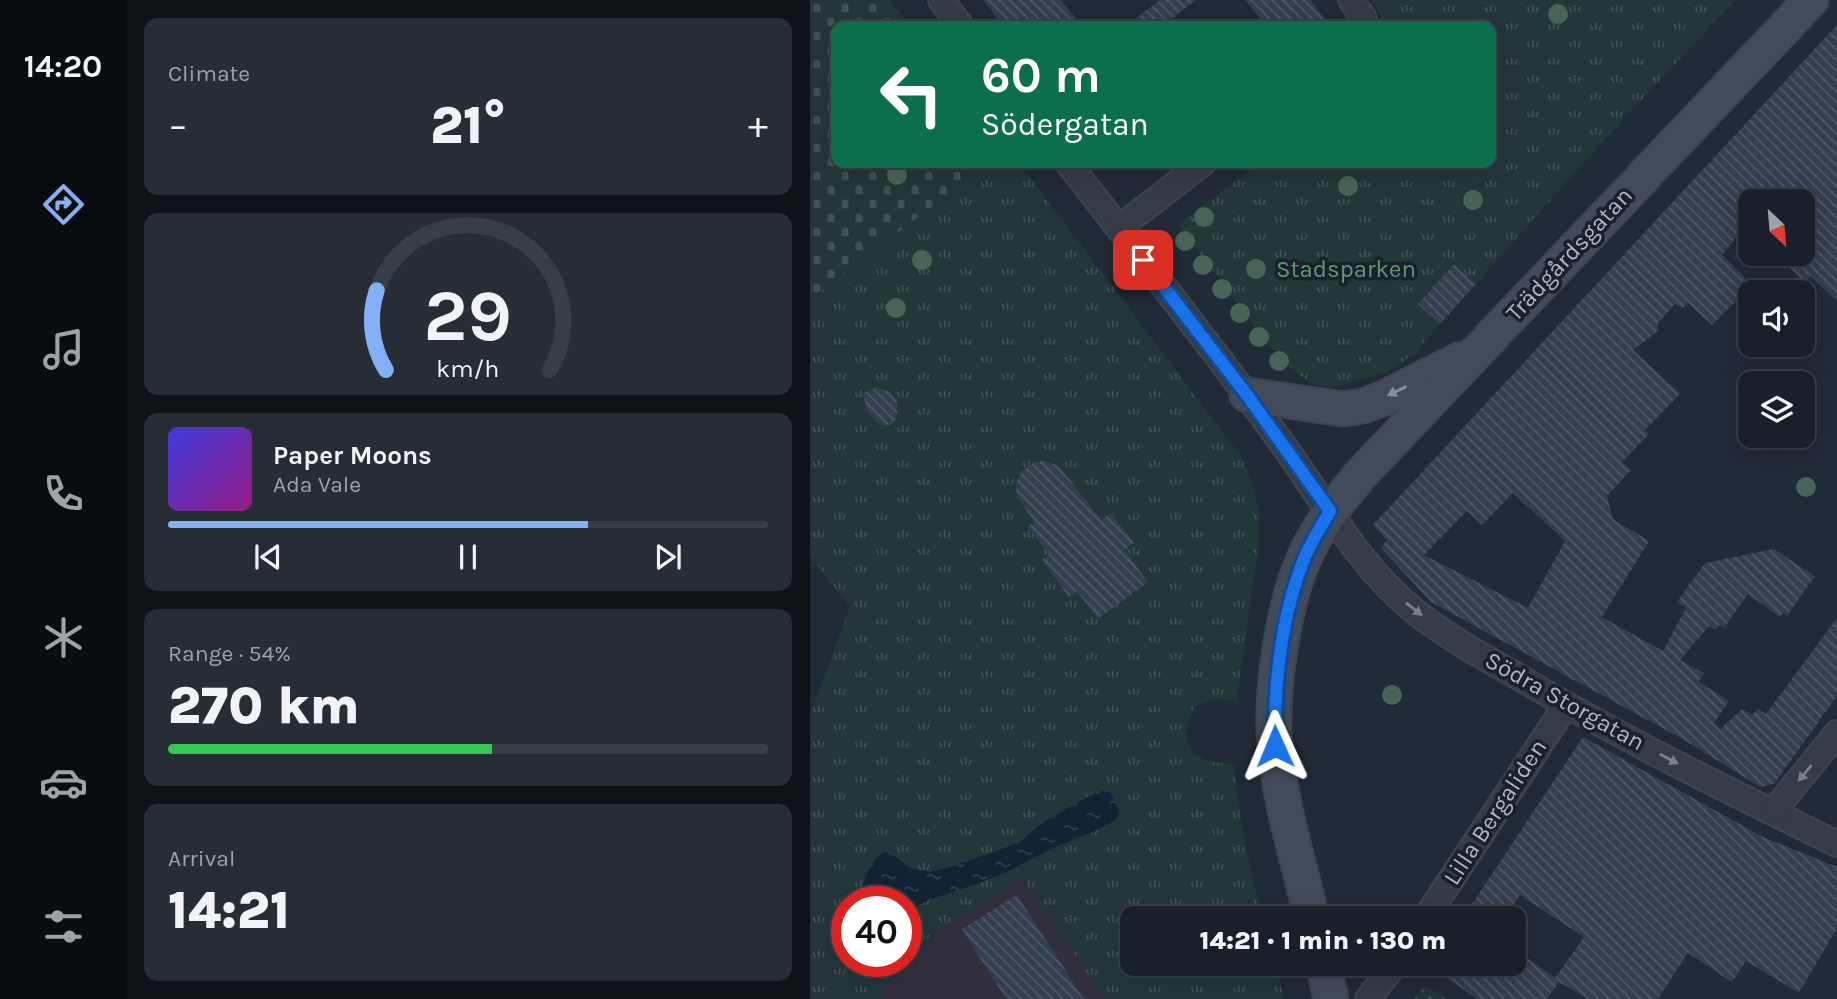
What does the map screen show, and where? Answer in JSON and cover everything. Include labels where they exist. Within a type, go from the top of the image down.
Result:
[{"type":"street","points":[[941,0],[957,21]]},
{"type":"street","points":[[1351,0],[1364,21]]},
{"type":"street","name":"Trädgårdsgatan","points":[[1309,906],[1282,793],[1275,746],[1274,710],[1289,610],[1305,557],[1330,511],[1362,473],[1811,0]]},
{"type":"street","name":"Södra Storgatan","points":[[1072,168],[1247,395],[1330,511],[1346,538],[1365,562],[1413,610],[1566,705],[1837,844]]},
{"type":"street","points":[[1119,228],[1197,168]]},
{"type":"street","points":[[1247,395],[1343,409],[1363,406],[1480,350]]},
{"type":"street","name":"Lilla Bergaliden","points":[[1434,906],[1566,705]]},
{"type":"street","points":[[1773,812],[1837,733]]},
{"type":"street","points":[[1326,976],[1332,999]]},
{"type":"street","points":[[1368,999],[1386,976]]},
{"type":"shaded area","points":[[1022,878],[1105,999],[882,999],[892,977],[922,977],[922,942]]},
{"type":"green space","points":[[810,0],[889,0],[906,21],[831,21],[831,168],[983,168],[810,299]]},
{"type":"green space","name":"Stadsparken","points":[[1372,0],[1735,0],[1596,149],[1413,355],[1389,371],[1330,387],[1314,384],[1300,376],[1277,356],[1178,224],[1253,168],[1496,168],[1496,21],[1381,21]]},
{"type":"green space","points":[[983,168],[1023,168],[1241,456],[1250,475],[1258,510],[1258,543],[1237,701],[1217,699],[1195,706],[1187,737],[1191,749],[1199,757],[1234,765],[1242,824],[1260,906],[1120,906],[1120,976],[1278,976],[1284,999],[1105,999],[1022,878],[922,942],[922,904],[997,876],[1095,832],[1100,790],[1042,823],[1019,843],[930,872],[911,868],[887,851],[865,886],[831,886],[831,977],[892,977],[882,999],[810,999],[810,715],[850,607],[810,556],[810,299]]},
{"type":"green space","points":[[1424,985],[1446,999],[1414,999]]},
{"type":"water","points":[[1100,790],[1110,793],[1119,810],[1118,817],[1101,828],[1061,844],[997,876],[922,904],[922,886],[862,886],[875,859],[887,851],[911,868],[930,872],[1019,843],[1042,823]]},
{"type":"building","points":[[983,0],[1061,0],[1078,21],[999,21]]},
{"type":"building","points":[[1160,0],[1196,0],[1169,21],[1133,21]]},
{"type":"building","points":[[1245,0],[1310,0],[1327,21],[1262,21]]},
{"type":"building","points":[[1837,25],[1837,301],[1811,276],[1803,280],[1787,266],[1815,266],[1815,189],[1738,189],[1738,235],[1722,255],[1746,280],[1738,280],[1738,299],[1712,325],[1688,303],[1683,308],[1675,304],[1658,323],[1658,331],[1633,350],[1680,394],[1645,430],[1649,434],[1622,462],[1631,470],[1607,496],[1613,519],[1649,541],[1602,617],[1663,651],[1686,608],[1677,602],[1705,563],[1774,549],[1815,576],[1787,616],[1783,613],[1780,617],[1748,594],[1724,628],[1719,625],[1716,630],[1709,626],[1680,660],[1704,673],[1699,682],[1729,701],[1714,723],[1720,729],[1742,709],[1752,715],[1758,709],[1766,714],[1837,618],[1837,696],[1774,784],[1760,787],[1686,741],[1431,602],[1381,548],[1387,540],[1373,525]],"holes":[[[1513,493],[1565,541],[1528,608],[1424,555],[1467,511],[1482,525]]]},
{"type":"building","points":[[1454,264],[1476,284],[1440,324],[1418,304]]},
{"type":"building","points":[[876,387],[890,392],[897,402],[897,418],[890,425],[881,425],[866,409],[866,392]]},
{"type":"building","points":[[1045,461],[1059,466],[1101,520],[1111,513],[1134,543],[1124,550],[1148,582],[1098,619],[1077,591],[1069,597],[1042,560],[1049,554],[1028,527],[1034,522],[1017,496],[1016,482],[1022,471],[1036,462]]},
{"type":"building","points":[[1583,737],[1763,837],[1837,867],[1837,928],[1799,993],[1746,961],[1732,982],[1688,953],[1658,999],[1588,999],[1559,982],[1547,999],[1477,999],[1444,976],[1526,976],[1526,957],[1555,978],[1584,937],[1520,895],[1513,906],[1471,906]]},
{"type":"building","points":[[1017,895],[1084,999],[1006,999],[962,929]]},
{"type":"route","points":[[1143,260],[1247,395],[1330,511],[1305,557],[1289,610],[1278,671],[1274,710],[1275,746]]}]
